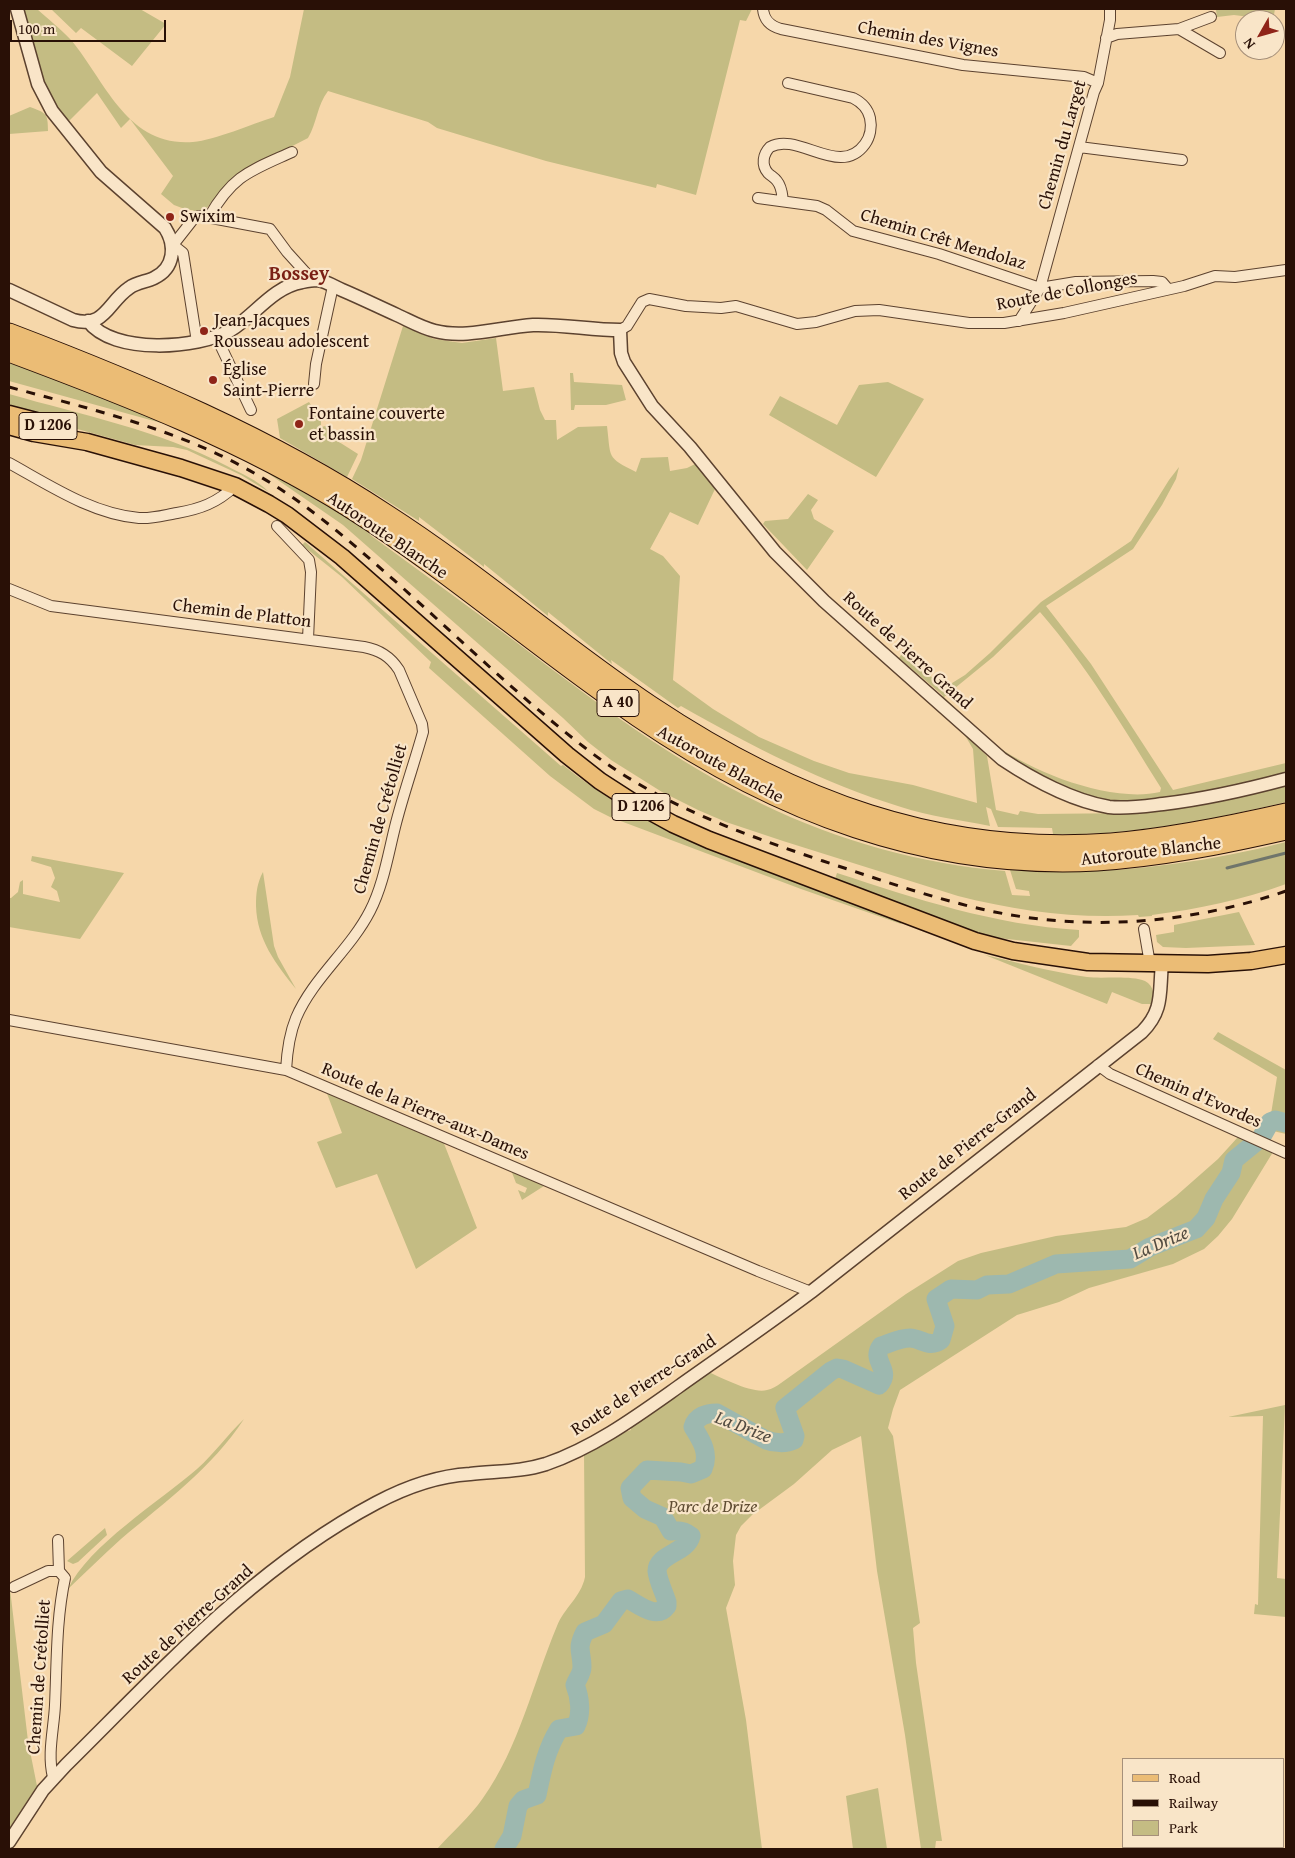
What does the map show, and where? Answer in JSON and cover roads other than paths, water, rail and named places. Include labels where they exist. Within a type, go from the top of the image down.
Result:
[{"type":"highway","name":"Autoroute Blanche","points":[[9,334],[189,406],[307,465],[384,512],[430,543],[608,676],[680,725],[747,764],[838,805],[934,832],[975,838],[1044,844],[1109,843],[1140,840],[1218,828],[1286,813]]},
{"type":"highway","name":"Autoroute Blanche","points":[[9,352],[126,396],[182,420],[248,450],[304,481],[354,511],[427,561],[610,698],[665,735],[748,784],[819,816],[910,844],[978,856],[1022,860],[1093,861],[1166,854],[1286,830]]},
{"type":"main road","name":"D 1206","points":[[9,414],[36,421],[87,442]]},
{"type":"main road","name":"D 1206","points":[[9,426],[34,433],[87,442],[181,468],[235,486],[287,515],[315,535],[567,755],[616,791],[660,817],[709,840],[975,941],[1013,951],[1050,958],[1088,962],[1156,964],[1234,962],[1286,955]]},
{"type":"street","points":[[17,9],[38,84],[52,111],[101,172],[166,228],[173,245],[183,253],[197,342]]},
{"type":"street","name":"Chemin des Vignes","points":[[763,9],[768,23],[781,29],[962,65],[1084,78],[1098,83]]},
{"type":"street","name":"Chemin du Larget","points":[[1019,322],[1040,288],[1098,83],[1110,20],[1110,9]]},
{"type":"street","points":[[1106,38],[1117,34],[1179,29],[1211,17]]},
{"type":"street","points":[[1179,29],[1220,53]]},
{"type":"street","points":[[782,201],[782,192],[778,182],[764,167],[764,156],[770,147],[783,143],[830,155],[847,157],[864,146],[871,129],[867,112],[862,103],[854,98],[788,83]]},
{"type":"street","points":[[1079,147],[1182,160]]},
{"type":"street","points":[[209,217],[218,202],[238,179],[249,171],[292,152]]},
{"type":"street","name":"Chemin Crêt Mendolaz","points":[[758,198],[821,208],[853,231],[939,254],[1040,288]]},
{"type":"street","points":[[9,290],[73,320],[96,319],[129,288],[154,278],[164,270],[170,261],[173,245],[195,218],[201,216],[270,229],[310,281]]},
{"type":"street","name":"Route de Collonges","points":[[620,330],[627,326],[642,302],[647,299],[686,306],[721,308],[736,306],[797,324],[816,322],[855,311],[879,310],[969,323],[1019,322],[1168,289],[1215,276],[1235,277],[1286,270]]},
{"type":"street","points":[[96,319],[99,333],[127,342],[164,346],[197,342],[216,336],[239,324],[262,304],[289,286],[300,282],[316,280],[418,325],[444,333],[467,334],[518,326],[547,325],[620,330]]},
{"type":"street","points":[[1040,288],[1076,282],[1153,281],[1162,282],[1168,289]]},
{"type":"street","points":[[314,384],[316,364],[333,286]]},
{"type":"street","name":"Route de Pierre Grand","points":[[620,330],[623,359],[652,406],[690,447],[780,558],[824,601],[1002,759],[1021,771],[1073,796],[1111,807],[1134,807],[1184,802],[1246,790],[1286,779]]},
{"type":"street","points":[[216,336],[251,410]]},
{"type":"street","points":[[9,463],[88,504],[109,512],[139,518],[161,516],[204,507],[223,497],[235,486]]},
{"type":"street","points":[[277,526],[305,555],[310,564],[308,639]]},
{"type":"street","name":"Chemin de Platton","points":[[9,588],[51,606],[372,649],[390,658],[399,670],[422,724],[422,732]]},
{"type":"street","name":"Chemin de Crétolliet","points":[[286,1070],[290,1037],[300,1008],[358,932],[375,900],[422,732]]},
{"type":"street","points":[[1144,929],[1156,964]]},
{"type":"street","name":"Route de Pierre-Grand","points":[[9,1842],[53,1777],[219,1615],[292,1557],[375,1503],[421,1483],[450,1476],[531,1468],[578,1450],[634,1417],[761,1330],[1131,1041],[1152,1021],[1160,1002],[1156,964]]},
{"type":"street","name":"Route de la Pierre-aux-Dames","points":[[9,1020],[286,1070],[811,1292]]},
{"type":"street","name":"Chemin d'Evordes","points":[[1098,1065],[1110,1074],[1286,1154]]},
{"type":"street","name":"Chemin de Crétolliet","points":[[53,1777],[51,1757],[62,1574],[58,1540]]},
{"type":"street","points":[[14,1587],[48,1571],[62,1574]]},
{"type":"waterway","points":[[1227,868],[1286,853]]},
{"type":"waterway","name":"La Drize","points":[[504,1849],[512,1836],[518,1806],[523,1800],[537,1795],[548,1753],[559,1729],[576,1726],[578,1721],[580,1706],[575,1685],[582,1670],[580,1646],[585,1632],[604,1624],[621,1601],[628,1599],[653,1612],[663,1610],[667,1606],[657,1571],[658,1565],[684,1546],[691,1536],[682,1531],[671,1531],[663,1517],[645,1509],[632,1498],[630,1488],[647,1470],[691,1474],[703,1469],[706,1458],[705,1452],[702,1442],[693,1427],[699,1418],[717,1413],[766,1440],[780,1443],[794,1440],[795,1436],[785,1408],[831,1371],[837,1368],[843,1369],[879,1385],[884,1375],[878,1356],[881,1346],[906,1338],[914,1338],[929,1343],[941,1340],[945,1326],[936,1299],[951,1289],[977,1290],[987,1285],[1009,1284],[1056,1264],[1130,1259],[1150,1247],[1196,1229],[1206,1218],[1214,1199],[1231,1173],[1234,1160],[1261,1138],[1270,1122],[1275,1120],[1286,1123]]},
{"type":"railway","points":[[9,387],[105,413],[168,434],[230,460],[259,476],[313,512],[346,539],[512,687],[584,747],[640,785],[729,827],[823,861],[926,894],[1001,913],[1042,919],[1083,922],[1165,919],[1246,903],[1286,891]]},
{"type":"place","name":"Swixim","points":[[170,217]]},
{"type":"place","name":"Jean-Jacques Rousseau adolescent","points":[[204,331]]},
{"type":"place","name":"Église Saint-Pierre","points":[[213,380]]},
{"type":"place","name":"Fontaine couverte et bassin","points":[[299,424]]},
{"type":"district","name":"Bossey","points":[[299,275]]},
{"type":"park label","name":"Parc de Drize","points":[[713,1507]]}]
